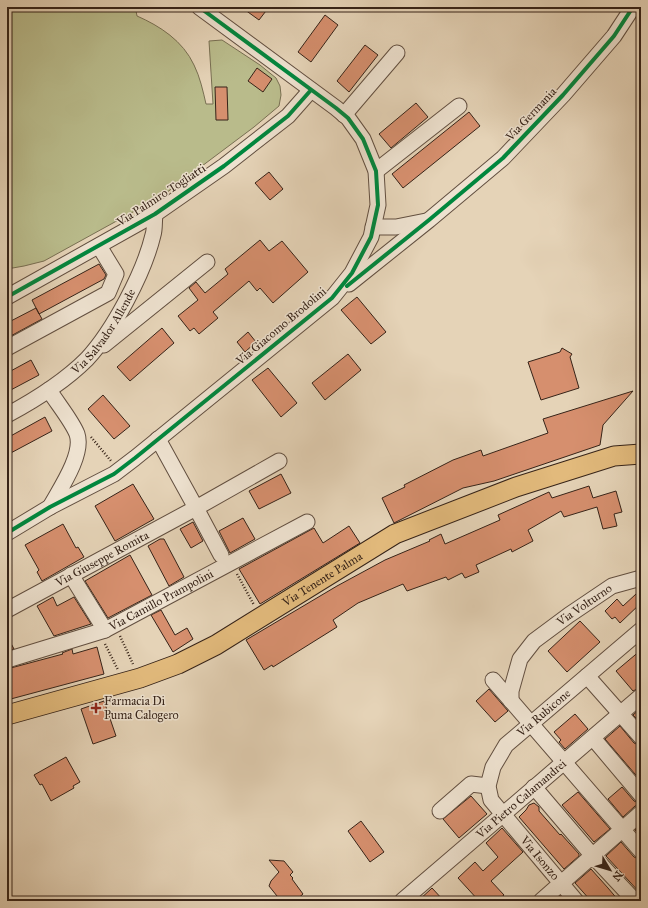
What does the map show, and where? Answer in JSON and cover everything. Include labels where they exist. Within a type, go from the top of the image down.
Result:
[{"type":"main road","name":"Via Tenente Palma","points":[[7,716],[132,681],[178,664],[216,645],[396,534],[516,487],[614,456],[641,454]]},
{"type":"street","name":"Via Giacomo Brodolini","points":[[7,533],[50,507],[114,474],[332,298],[352,273],[372,232],[378,205],[376,171],[363,139],[344,115],[199,7]]},
{"type":"street","name":"Via Germania","points":[[332,298],[503,158],[563,95],[614,36],[633,7]]},
{"type":"street","points":[[344,115],[397,53]]},
{"type":"street","name":"Via Palmiro Togliatti","points":[[7,297],[155,214],[224,166],[288,116],[311,90]]},
{"type":"street","points":[[376,171],[458,106]]},
{"type":"street","name":"Via Salvador Allende","points":[[7,415],[49,390],[87,358],[116,318],[138,276],[154,234],[155,214]]},
{"type":"street","points":[[385,255],[372,232],[429,220]]},
{"type":"street","points":[[7,348],[108,293],[116,274],[99,246]]},
{"type":"street","points":[[87,358],[207,262]]},
{"type":"street","points":[[49,390],[72,426],[78,440],[77,453],[50,507]]},
{"type":"street","points":[[158,440],[226,559]]},
{"type":"street","name":"Via Giuseppe Romita","points":[[7,610],[279,462]]},
{"type":"street","name":"Via Camillo Prampolini","points":[[7,660],[106,629],[226,559],[307,522]]},
{"type":"street","points":[[71,575],[106,629]]},
{"type":"street","name":"Via Volturno","points":[[511,701],[511,691],[520,659],[534,641],[612,586],[641,578]]},
{"type":"street","name":"Via Rubicone","points":[[488,786],[493,767],[506,745],[641,630]]},
{"type":"street","points":[[587,676],[641,737]]},
{"type":"street","points":[[492,680],[641,851]]},
{"type":"street","name":"Via Pietro Calamandrei","points":[[404,900],[641,696]]},
{"type":"street","points":[[593,738],[641,795]]},
{"type":"street","points":[[440,811],[470,784],[488,786],[491,800],[503,815]]},
{"type":"street","points":[[534,787],[592,855],[634,901]]},
{"type":"street","points":[[541,901],[641,813]]},
{"type":"street","name":"Via Isonzo","points":[[503,815],[576,901]]},
{"type":"path","points":[[72,426],[79,420],[118,471]]},
{"type":"path","points":[[226,559],[253,603]]},
{"type":"path","points":[[106,629],[132,681]]},
{"type":"path","points":[[106,629],[132,681]]},
{"type":"green space","points":[[7,7],[128,7],[136,11],[137,16],[154,24],[170,35],[184,49],[196,70],[206,104],[213,104],[209,41],[222,40],[260,65],[276,78],[280,86],[281,95],[279,106],[254,127],[162,196],[44,261],[7,269]]},
{"type":"building","points":[[241,7],[269,7],[259,20]]},
{"type":"building","points":[[325,15],[338,25],[311,62],[298,52]]},
{"type":"building","points":[[365,45],[378,55],[349,92],[337,81]]},
{"type":"building","points":[[257,68],[272,79],[263,92],[248,81]]},
{"type":"building","points":[[215,87],[227,87],[228,120],[216,120]]},
{"type":"building","points":[[416,103],[428,117],[391,148],[379,134]]},
{"type":"building","points":[[469,112],[480,126],[403,188],[392,174]]},
{"type":"building","points":[[269,172],[283,189],[270,200],[255,183]]},
{"type":"building","points":[[260,240],[269,251],[282,241],[308,272],[273,303],[260,288],[257,291],[249,281],[213,312],[218,318],[199,334],[194,328],[190,331],[178,316],[198,300],[189,288],[196,282],[205,293],[228,274],[225,269]]},
{"type":"building","points":[[99,264],[106,275],[104,279],[39,314],[32,300]]},
{"type":"building","points":[[357,297],[386,332],[371,344],[341,310]]},
{"type":"building","points":[[36,308],[42,319],[7,338],[7,323]]},
{"type":"building","points":[[162,328],[174,343],[130,381],[117,367]]},
{"type":"building","points":[[248,332],[256,342],[245,352],[237,342]]},
{"type":"building","points":[[562,348],[572,354],[570,357],[579,388],[541,400],[528,362],[560,352]]},
{"type":"building","points":[[348,354],[361,370],[325,400],[312,383]]},
{"type":"building","points":[[31,360],[39,375],[7,392],[7,373]]},
{"type":"building","points":[[268,368],[297,403],[281,417],[252,380]]},
{"type":"building","points":[[633,391],[603,425],[600,445],[494,481],[463,488],[394,523],[382,498],[405,487],[404,485],[453,460],[481,450],[483,456],[548,433],[543,419]]},
{"type":"building","points":[[103,395],[130,426],[114,439],[88,409]]},
{"type":"building","points":[[45,417],[52,431],[7,455],[7,438]]},
{"type":"building","points":[[281,474],[291,493],[259,509],[249,491]]},
{"type":"building","points":[[133,484],[154,519],[115,541],[95,506]]},
{"type":"building","points":[[589,486],[593,498],[616,491],[622,512],[614,514],[617,526],[603,529],[597,507],[564,517],[561,511],[528,530],[533,541],[512,552],[511,549],[476,565],[479,572],[465,578],[462,573],[448,580],[446,577],[407,591],[403,584],[358,603],[333,620],[337,627],[273,667],[272,665],[264,670],[246,640],[337,586],[385,560],[430,541],[429,540],[441,534],[445,544],[500,520],[498,515],[549,492],[552,498]]},
{"type":"building","points":[[243,518],[255,539],[230,553],[219,531]]},
{"type":"building","points":[[193,522],[203,541],[191,548],[180,529]]},
{"type":"building","points":[[63,524],[76,548],[78,547],[84,557],[42,581],[37,572],[39,570],[25,545]]},
{"type":"building","points":[[349,526],[360,543],[260,604],[239,569],[314,528],[323,543]]},
{"type":"building","points":[[160,539],[164,539],[184,577],[169,586],[148,546]]},
{"type":"building","points":[[130,555],[152,595],[108,618],[85,581]]},
{"type":"building","points":[[636,594],[641,600],[641,603],[620,623],[615,617],[612,619],[605,611],[617,599],[623,606]]},
{"type":"building","points":[[53,597],[57,606],[74,597],[91,624],[54,636],[37,606]]},
{"type":"building","points":[[161,610],[175,635],[187,628],[193,639],[173,652],[151,615]]},
{"type":"building","points":[[580,621],[600,642],[567,672],[548,651]]},
{"type":"building","points":[[7,636],[14,649],[7,651]]},
{"type":"building","points":[[97,647],[104,674],[7,700],[7,669],[63,654],[62,653],[72,649],[73,654]]},
{"type":"building","points":[[641,650],[641,687],[633,691],[616,671]]},
{"type":"building","points":[[489,689],[508,711],[495,722],[476,701]]},
{"type":"building","points":[[104,701],[116,736],[93,744],[81,709]]},
{"type":"building","points":[[641,708],[641,723],[633,715]]},
{"type":"building","points":[[575,714],[588,729],[565,749],[559,742],[561,740],[554,732]]},
{"type":"building","points":[[620,726],[634,743],[641,746],[641,781],[605,739]]},
{"type":"building","points":[[66,757],[80,782],[73,786],[74,788],[51,801],[42,784],[40,785],[34,775]]},
{"type":"building","points":[[622,787],[634,801],[641,804],[635,806],[623,817],[608,799]]},
{"type":"building","points":[[578,792],[610,829],[594,842],[562,805]]},
{"type":"building","points":[[471,796],[487,814],[459,838],[443,819]]},
{"type":"building","points":[[534,803],[539,807],[539,811],[560,835],[561,834],[579,854],[579,856],[564,869],[519,817],[529,805]]},
{"type":"building","points":[[361,821],[384,852],[370,862],[348,831]]},
{"type":"building","points":[[641,825],[641,837],[635,830]]},
{"type":"building","points":[[502,828],[523,852],[491,881],[504,895],[497,901],[479,901],[458,878],[475,862],[483,871],[498,857],[486,843]]},
{"type":"building","points":[[621,842],[634,857],[641,860],[641,894],[606,856]]},
{"type":"building","points":[[269,860],[284,861],[293,872],[290,875],[303,894],[295,901],[281,901],[269,886],[271,881],[279,872]]},
{"type":"building","points":[[591,869],[619,901],[591,901],[575,883]]},
{"type":"building","points":[[432,888],[444,901],[418,901]]},
{"type":"cycle path","points":[[7,533],[50,507],[114,474],[332,298],[352,273],[371,237],[378,205],[376,171],[363,139],[348,118],[199,7]]},
{"type":"cycle path","points":[[347,286],[503,158],[563,95],[614,36],[633,7]]},
{"type":"cycle path","points":[[7,297],[155,214],[224,166],[288,116],[311,90]]},
{"type":"place","name":"Farmacia Di Puma Calogero","points":[[96,708]]}]
